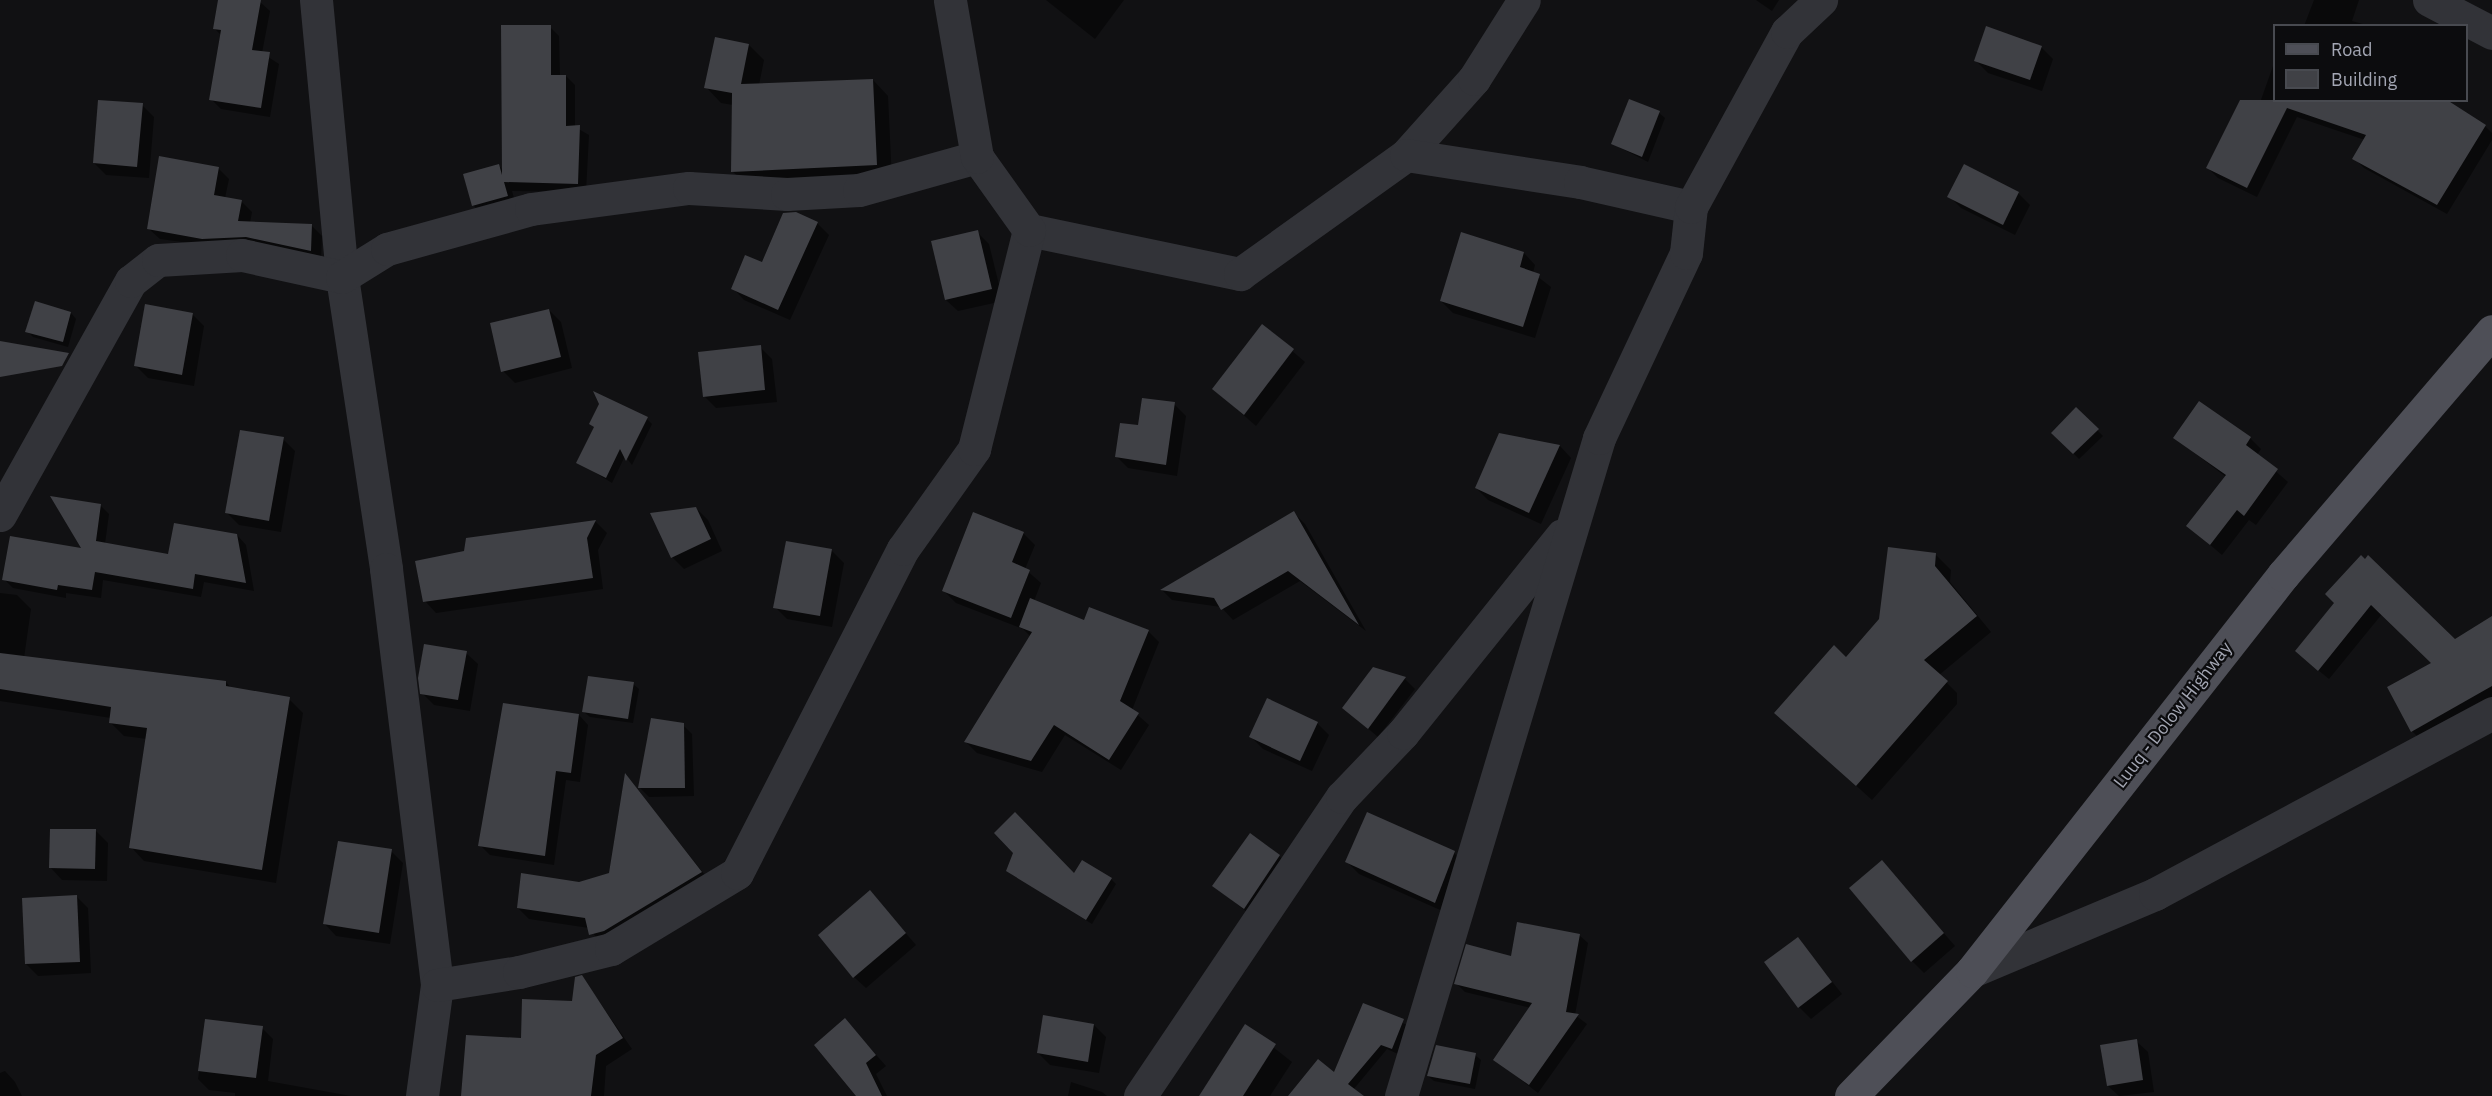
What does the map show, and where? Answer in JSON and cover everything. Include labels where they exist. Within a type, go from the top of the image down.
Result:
[{"type":"main road","name":"Luuq - Dolow Highway","points":[[1851,1096],[1972,971],[2283,575],[2492,331]]},
{"type":"street","points":[[316,0],[342,277],[386,569],[437,985],[422,1096]]},
{"type":"street","points":[[950,0],[977,157],[1029,230],[1240,274],[1406,155],[1474,79],[1524,0]]},
{"type":"street","points":[[1401,1096],[1599,438],[1686,253],[1691,207],[1787,32],[1821,0]]},
{"type":"street","points":[[2429,0],[2492,33]]},
{"type":"street","points":[[1406,155],[1580,182],[1691,207]]},
{"type":"street","points":[[0,515],[131,281],[158,260],[242,255],[342,277],[387,249],[531,209],[689,189],[787,194],[859,190],[977,157]]},
{"type":"street","points":[[437,985],[519,972],[611,949],[737,873],[903,549],[974,449],[1029,230]]},
{"type":"street","points":[[1140,1096],[1342,797],[1403,733],[1573,520]]},
{"type":"street","points":[[1972,971],[2155,894],[2492,713]]},
{"type":"building","points":[[218,0],[261,0],[252,50],[270,52],[261,108],[209,100],[221,30],[213,29]]},
{"type":"building","points":[[501,25],[551,25],[551,75],[566,75],[566,126],[580,125],[578,184],[504,182],[508,196],[472,206],[463,174],[499,164],[502,175]]},
{"type":"building","points":[[1986,26],[2042,46],[2030,80],[1974,61]]},
{"type":"building","points":[[715,37],[749,44],[741,84],[873,79],[877,165],[731,172],[732,93],[704,88]]},
{"type":"building","points":[[1629,99],[1660,111],[1642,157],[1611,144]]},
{"type":"building","points":[[98,100],[143,103],[137,167],[93,163]]},
{"type":"building","points":[[2240,100],[2450,102],[2486,125],[2437,205],[2352,159],[2366,135],[2287,108],[2247,188],[2206,168]]},
{"type":"building","points":[[159,156],[219,167],[214,195],[242,200],[238,221],[312,224],[311,251],[246,237],[202,239],[147,229]]},
{"type":"building","points":[[1964,164],[2019,192],[2003,225],[1947,197]]},
{"type":"building","points":[[796,212],[818,222],[778,310],[731,289],[745,255],[762,262],[783,213]]},
{"type":"building","points":[[978,230],[992,289],[945,300],[931,241]]},
{"type":"building","points":[[1461,232],[1524,252],[1520,267],[1540,274],[1523,327],[1440,301]]},
{"type":"building","points":[[35,301],[71,312],[63,342],[25,332]]},
{"type":"building","points":[[145,304],[193,313],[182,375],[134,366]]},
{"type":"building","points":[[549,309],[561,357],[501,372],[490,323]]},
{"type":"building","points":[[1262,324],[1294,349],[1244,415],[1212,389]]},
{"type":"building","points":[[0,341],[69,353],[62,366],[0,377]]},
{"type":"building","points":[[761,345],[765,390],[703,397],[698,352]]},
{"type":"building","points":[[593,391],[648,417],[626,461],[620,449],[606,478],[576,463],[594,427],[589,424],[599,404]]},
{"type":"building","points":[[1142,398],[1175,402],[1166,465],[1115,457],[1120,423],[1138,425]]},
{"type":"building","points":[[2199,401],[2251,437],[2246,445],[2278,469],[2244,516],[2237,510],[2210,545],[2186,526],[2226,475],[2173,438]]},
{"type":"building","points":[[2076,407],[2099,429],[2073,454],[2051,433]]},
{"type":"building","points":[[240,430],[284,437],[269,521],[225,513]]},
{"type":"building","points":[[1499,433],[1560,445],[1529,513],[1475,488]]},
{"type":"building","points":[[50,496],[101,504],[96,541],[168,554],[174,523],[237,534],[246,583],[195,574],[193,589],[95,572],[92,590],[58,585],[57,590],[2,580],[10,536],[81,548]]},
{"type":"building","points":[[696,507],[711,539],[671,558],[650,513]]},
{"type":"building","points":[[1294,511],[1359,625],[1288,571],[1221,610],[1214,598],[1160,590]]},
{"type":"building","points":[[973,512],[1024,532],[1012,562],[1030,570],[1011,618],[942,591]]},
{"type":"building","points":[[596,520],[587,538],[593,578],[423,602],[415,561],[464,551],[466,538]]},
{"type":"building","points":[[786,541],[832,549],[820,616],[773,608]]},
{"type":"building","points":[[1888,547],[1936,553],[1935,566],[1977,616],[1924,660],[1948,681],[1856,786],[1774,713],[1834,645],[1846,657],[1879,619]]},
{"type":"building","points":[[2361,555],[2365,559],[2368,555],[2455,639],[2492,616],[2492,686],[2411,732],[2387,687],[2431,663],[2371,605],[2318,671],[2295,651],[2334,603],[2325,594]]},
{"type":"building","points":[[1030,598],[1084,620],[1089,607],[1149,630],[1120,701],[1139,713],[1109,760],[1054,725],[1031,761],[964,742],[1032,632],[1019,627]]},
{"type":"building","points":[[424,644],[467,651],[458,700],[420,694],[418,678]]},
{"type":"building","points":[[0,653],[226,681],[226,686],[290,697],[262,870],[129,848],[147,728],[109,723],[111,707],[0,689]]},
{"type":"building","points":[[1373,667],[1406,677],[1368,729],[1342,708]]},
{"type":"building","points":[[588,676],[634,682],[628,719],[582,712]]},
{"type":"building","points":[[1267,698],[1318,722],[1300,761],[1249,737]]},
{"type":"building","points":[[503,703],[579,714],[571,773],[556,771],[545,856],[478,846]]},
{"type":"building","points":[[651,718],[684,723],[685,788],[638,788]]},
{"type":"building","points":[[625,773],[702,872],[604,931],[589,935],[585,918],[517,908],[521,873],[579,882],[609,873]]},
{"type":"building","points":[[1015,812],[1074,873],[1082,860],[1112,878],[1086,920],[1006,871],[1013,853],[994,833]]},
{"type":"building","points":[[1367,812],[1455,851],[1435,903],[1345,862]]},
{"type":"building","points":[[50,829],[96,829],[95,869],[49,868]]},
{"type":"building","points":[[1250,833],[1280,855],[1244,909],[1212,886]]},
{"type":"building","points":[[338,841],[392,849],[379,933],[323,924]]},
{"type":"building","points":[[1882,860],[1944,933],[1911,962],[1849,888]]},
{"type":"building","points":[[870,890],[906,933],[853,978],[818,935]]},
{"type":"building","points":[[77,895],[80,962],[25,964],[22,898]]},
{"type":"building","points":[[1517,922],[1580,934],[1566,1012],[1579,1014],[1529,1085],[1493,1060],[1532,1003],[1454,984],[1466,944],[1511,956]]},
{"type":"building","points":[[1798,937],[1832,982],[1798,1008],[1764,962]]},
{"type":"building","points":[[582,975],[623,1038],[596,1055],[591,1096],[461,1096],[466,1035],[521,1038],[522,999],[572,1001],[575,977]]},
{"type":"building","points":[[1363,1003],[1404,1019],[1392,1049],[1381,1045],[1348,1084],[1364,1096],[1288,1096],[1318,1059],[1334,1072]]},
{"type":"building","points":[[1043,1015],[1094,1024],[1088,1062],[1037,1053]]},
{"type":"building","points":[[845,1018],[876,1055],[866,1063],[882,1096],[856,1096],[814,1045]]},
{"type":"building","points":[[205,1019],[263,1026],[256,1078],[198,1071]]},
{"type":"building","points":[[1245,1024],[1276,1044],[1243,1096],[1199,1096]]},
{"type":"building","points":[[2137,1039],[2143,1080],[2107,1086],[2100,1045]]},
{"type":"building","points":[[1436,1045],[1476,1053],[1470,1084],[1427,1076]]}]
